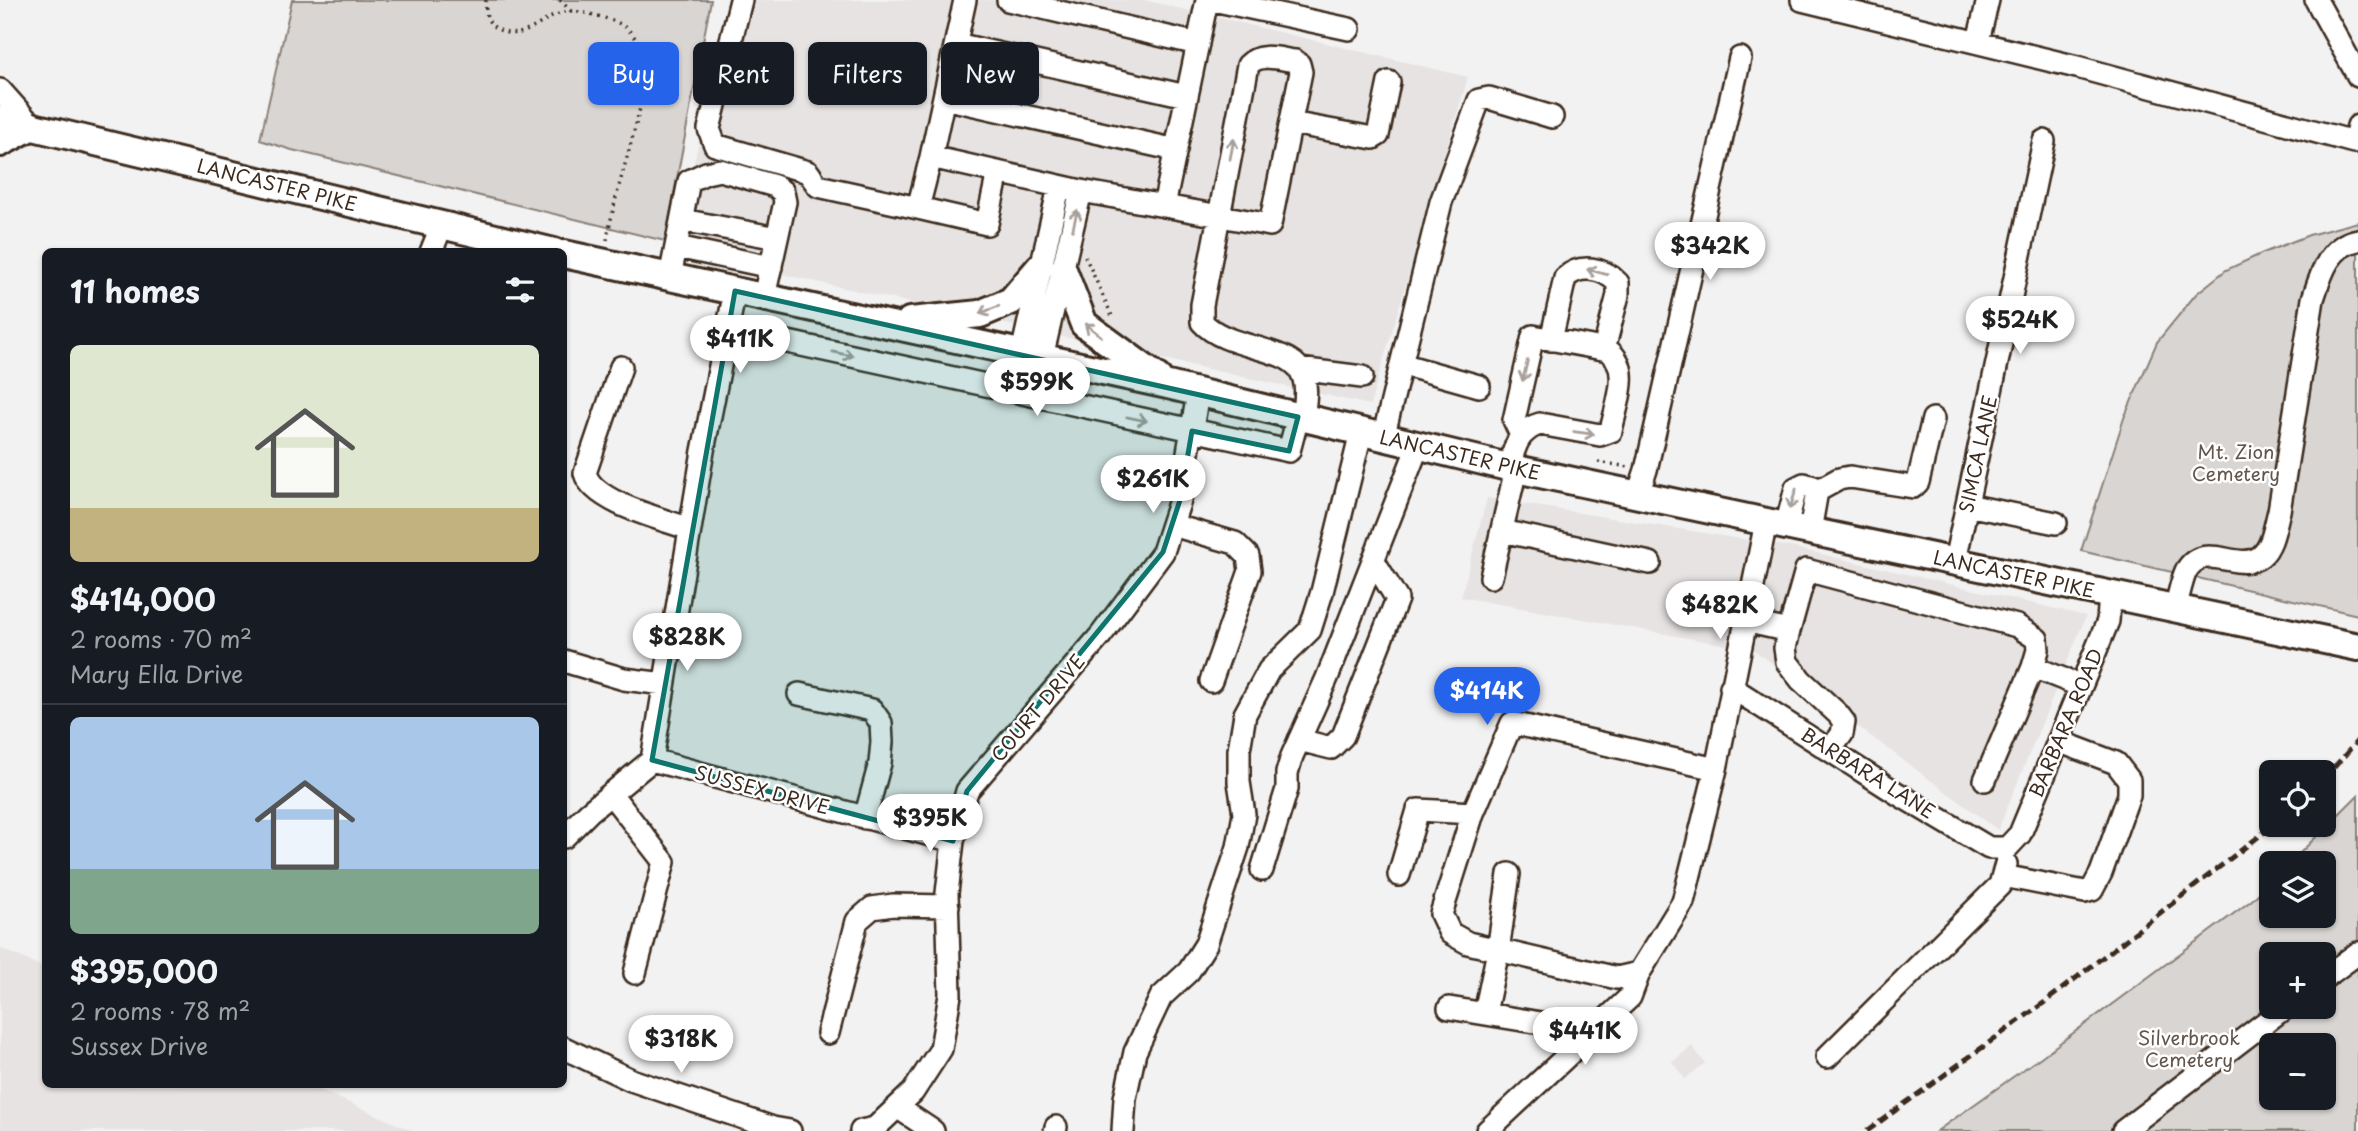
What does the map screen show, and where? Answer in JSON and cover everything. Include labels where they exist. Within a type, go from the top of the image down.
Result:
[{"type":"main road","name":"LANCASTER PIKE","points":[[0,119],[530,248]]},
{"type":"main road","points":[[0,143],[32,126]]},
{"type":"main road","name":"LANCASTER PIKE","points":[[567,255],[1168,385],[1513,468],[1642,482],[1787,526],[2358,647]]},
{"type":"main road","points":[[888,324],[980,314],[1011,301],[1051,269],[1084,324],[1168,385]]},
{"type":"street","points":[[741,0],[709,129],[715,145],[808,172],[818,186],[987,224],[998,173]]},
{"type":"street","points":[[956,42],[965,0]]},
{"type":"street","points":[[1008,0],[1198,44]]},
{"type":"street","points":[[1802,0],[1978,41],[2354,142],[2358,127]]},
{"type":"street","points":[[1978,41],[1988,0]]},
{"type":"street","points":[[2316,0],[2358,76]]},
{"type":"street","points":[[1164,206],[1205,1],[1349,29]]},
{"type":"street","points":[[728,329],[1289,451],[1306,396],[1299,369],[1288,359],[1210,331],[1202,322],[1202,305],[1219,215],[1248,65],[1254,58],[1261,57],[1295,61],[1299,64],[1301,72],[1270,225],[1219,215],[1059,187],[931,157]]},
{"type":"street","points":[[1642,482],[1740,58]]},
{"type":"street","points":[[1039,63],[1186,96]]},
{"type":"street","points":[[1291,123],[1373,138],[1378,135],[1389,82]]},
{"type":"street","points":[[0,90],[32,126]]},
{"type":"street","points":[[1123,1131],[1125,1098],[1135,1052],[1161,997],[1189,971],[1206,944],[1238,847],[1244,814],[1239,782],[1239,750],[1245,714],[1269,670],[1310,630],[1372,435],[1401,364],[1441,202],[1479,100],[1489,98],[1552,117]]},
{"type":"street","points":[[918,208],[942,105]]},
{"type":"street","points":[[975,105],[1175,150]]},
{"type":"street","name":"SIMCA LANE","points":[[1955,561],[2044,141]]},
{"type":"street","points":[[670,277],[689,181],[720,170],[775,186],[783,192],[785,202],[764,297]]},
{"type":"street","points":[[1032,355],[1051,269],[1059,187]]},
{"type":"street","points":[[1051,269],[1082,191]]},
{"type":"street","points":[[682,220],[777,238]]},
{"type":"street","points":[[433,248],[442,225]]},
{"type":"street","points":[[2175,608],[2188,569],[2200,558],[2212,556],[2249,562],[2262,555],[2270,544],[2279,511],[2314,299],[2323,270],[2334,253],[2349,242],[2358,240]]},
{"type":"street","points":[[677,247],[771,267]]},
{"type":"street","points":[[1551,340],[1565,278],[1573,271],[1585,268],[1612,276],[1618,283],[1618,295],[1604,349]]},
{"type":"street","points":[[567,834],[652,760],[702,451],[735,291]]},
{"type":"street","points":[[1491,577],[1502,531],[1515,445],[1531,426],[1540,424],[1600,435],[1611,430],[1621,383],[1622,369],[1617,357],[1604,349],[1533,337],[1514,420],[1521,435]]},
{"type":"street","points":[[1401,364],[1479,386]]},
{"type":"street","points":[[621,367],[585,472],[587,478],[590,484],[620,503],[690,529]]},
{"type":"street","points":[[1299,369],[1362,377]]},
{"type":"street","name":"COURT DRIVE","points":[[861,1131],[875,1128],[913,1092],[941,1049],[950,995],[948,906],[953,841],[967,792],[1101,635],[1163,552],[1180,500],[1198,394]]},
{"type":"street","points":[[1487,1131],[1630,997],[1639,973],[1683,902],[1716,769],[1745,621],[1787,526],[1796,488],[1804,484],[1817,491],[1839,479],[1850,477],[1913,487],[1918,482],[1933,419]]},
{"type":"street","points":[[1262,870],[1287,789],[1287,773],[1292,756],[1327,678],[1418,446]]},
{"type":"street","points":[[1967,505],[2056,523]]},
{"type":"street","points":[[1172,525],[1235,543],[1248,556],[1250,571],[1211,681]]},
{"type":"street","points":[[1502,531],[1650,563]]},
{"type":"street","points":[[1299,740],[1331,748],[1343,736],[1397,599],[1374,561]]},
{"type":"street","points":[[1830,750],[1842,734],[1844,722],[1787,663],[1785,648],[1806,570],[2017,625],[2037,639],[2038,650],[2033,667],[1986,780]]},
{"type":"street","name":"BARBARA ROAD","points":[[2007,848],[2020,834],[2108,621],[2110,594]]},
{"type":"street","points":[[1745,621],[1789,631]]},
{"type":"street","points":[[567,662],[624,679],[664,684]]},
{"type":"street","points":[[2033,667],[2081,686]]},
{"type":"street","name":"BARBARA LANE","points":[[1731,688],[1989,848],[2007,848]]},
{"type":"street","points":[[799,694],[872,710],[881,723],[880,763],[865,818]]},
{"type":"street","points":[[1639,973],[1617,978],[1468,943],[1450,933],[1441,914],[1473,813],[1512,723],[1716,769]]},
{"type":"street","points":[[2003,876],[2085,892],[2092,890],[2101,873],[2129,795],[2129,780],[2116,763],[2058,741]]},
{"type":"street","name":"SUSSEX DRIVE","points":[[652,760],[953,841]]},
{"type":"street","points":[[611,794],[664,862],[635,973]]},
{"type":"street","points":[[1399,875],[1418,810],[1473,813]]},
{"type":"street","points":[[1828,1057],[2000,886],[2006,867],[2007,848]]},
{"type":"street","points":[[1485,1013],[1499,951],[1509,874]]},
{"type":"street","points":[[828,1033],[857,921],[872,908],[893,905],[948,906]]},
{"type":"street","points":[[2336,969],[2358,953]]},
{"type":"street","points":[[1449,1008],[1541,1023]]},
{"type":"street","points":[[2123,1131],[2270,1019]]},
{"type":"street","points":[[567,1049],[631,1080],[773,1128],[790,1131]]},
{"type":"street","points":[[897,1107],[933,1131]]},
{"type":"path","points":[[486,0],[485,10],[491,25],[514,35],[571,11]]},
{"type":"path","points":[[559,0],[571,11],[604,18],[625,27],[640,46],[647,69],[630,148],[616,193],[603,262]]},
{"type":"path","points":[[1084,254],[1113,317]]},
{"type":"path","points":[[1596,461],[1642,482]]},
{"type":"highlighted area","points":[[735,291],[1298,417],[1289,451],[1192,431],[1180,500],[1163,552],[967,791],[953,841],[652,760]]},
{"type":"shaded area","points":[[733,0],[1144,0],[1468,77],[1370,405],[673,250],[708,105],[794,105],[794,42],[723,42]]},
{"type":"shaded area","points":[[1487,498],[1791,547],[2086,616],[1998,830],[1754,650],[1461,597]]},
{"type":"shaded area","points":[[0,948],[42,967],[42,1088],[316,1088],[413,1131],[0,1131]]},
{"type":"shaded area","points":[[1692,1046],[1705,1063],[1685,1079],[1672,1062]]},
{"type":"green space","points":[[292,0],[711,0],[703,42],[693,42],[693,94],[665,241],[260,140]]},
{"type":"green space","name":"Mt. Zion Cemetery","points":[[2358,222],[2358,615],[2081,551],[2124,418],[2157,342],[2196,294],[2226,270],[2263,253],[2309,235]]},
{"type":"green space","name":"Silverbrook Cemetery","points":[[2358,795],[2358,1131],[1937,1131],[2041,1057],[2259,893],[2259,928],[2336,928],[2336,851],[2302,851],[2316,837],[2336,837],[2336,817]]},
{"type":"railway","points":[[2336,765],[2358,740]]},
{"type":"railway","points":[[1867,1131],[2045,1002],[2259,836]]}]
